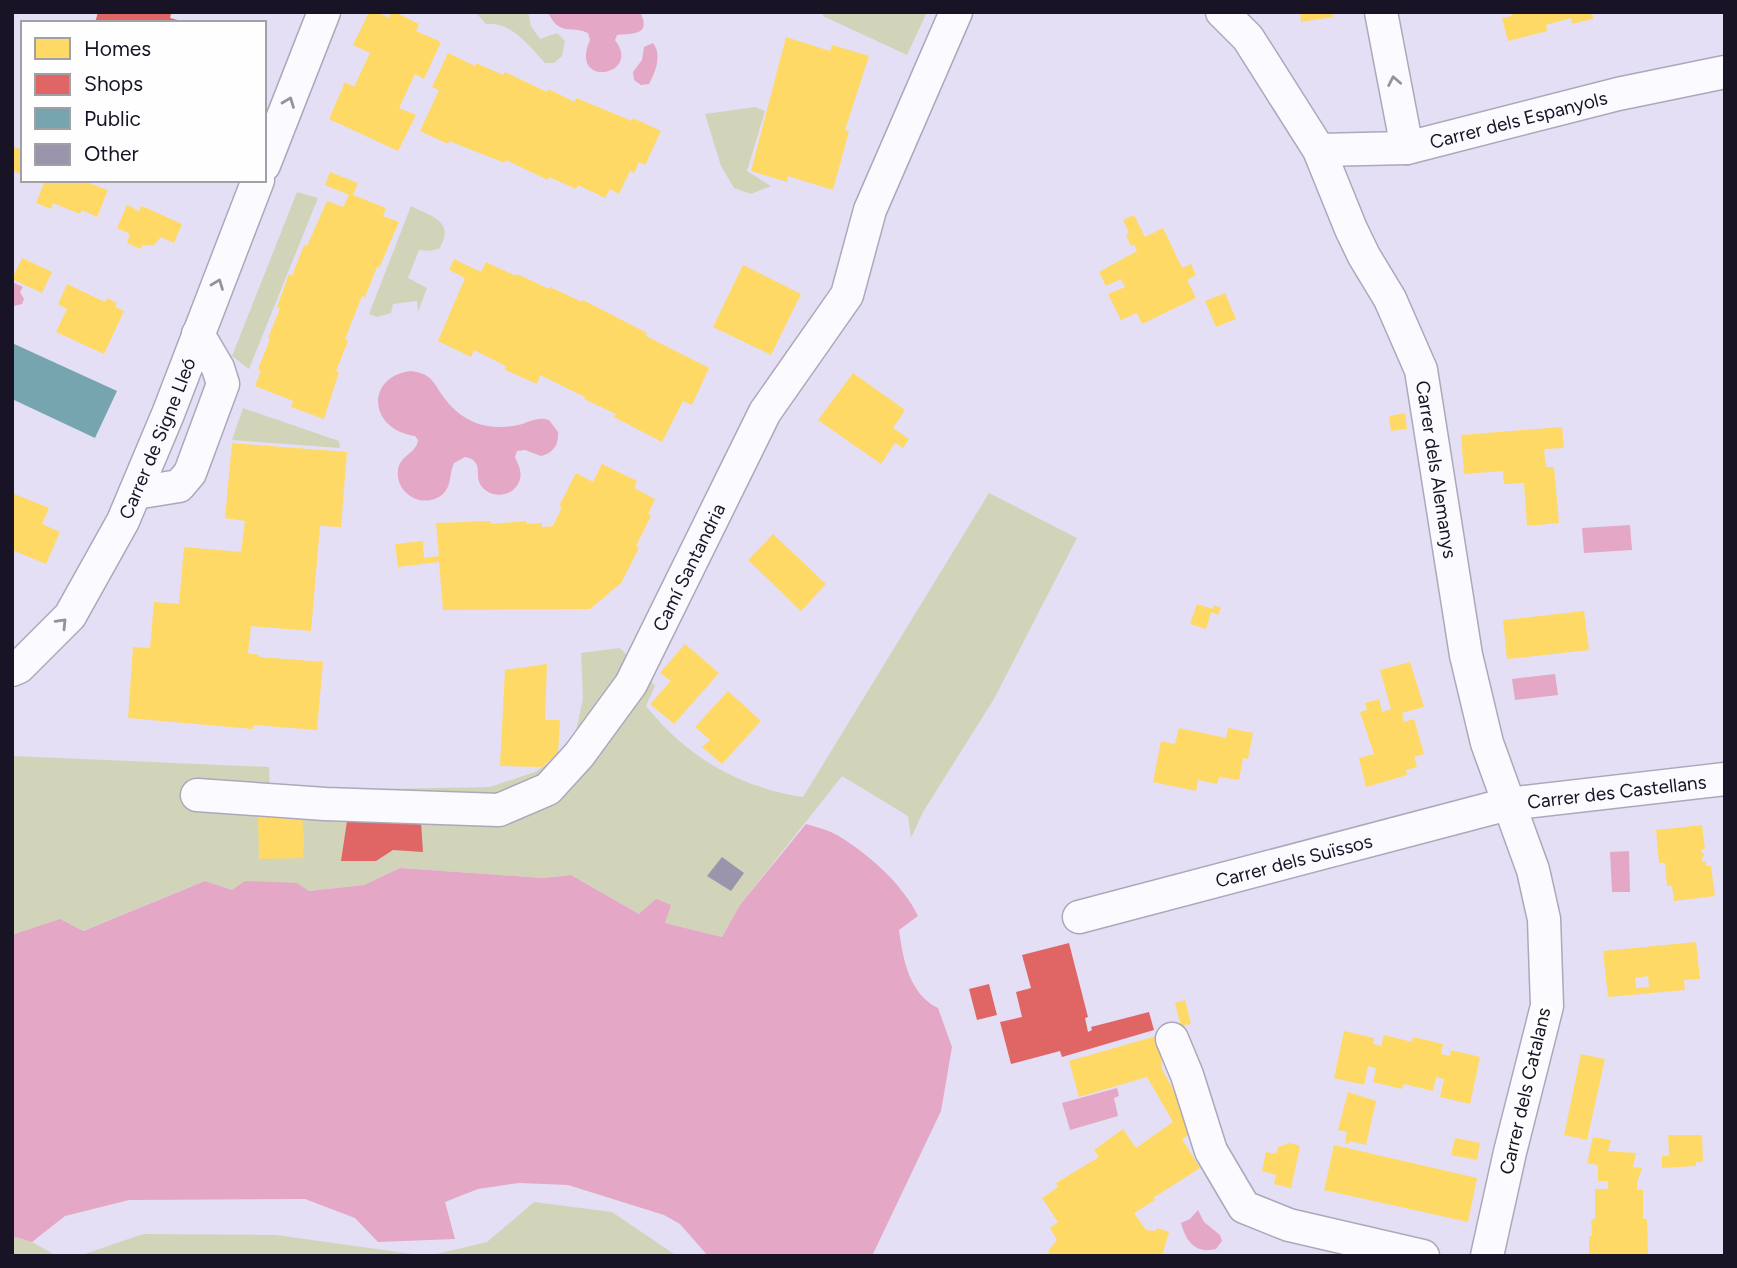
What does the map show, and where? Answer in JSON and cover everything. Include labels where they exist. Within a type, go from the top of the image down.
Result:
[{"type":"street","points":[[266,160],[324,12]]},
{"type":"street","name":"Camí Santandria","points":[[197,795],[325,804],[499,810],[548,789],[579,755],[631,684],[765,412],[847,295],[870,210],[956,12]]},
{"type":"street","name":"Carrer dels Alemanys","points":[[1222,12],[1248,38],[1319,150],[1351,229],[1390,299],[1421,370],[1466,654],[1487,743],[1508,804]]},
{"type":"street","points":[[1381,12],[1407,148]]},
{"type":"street","name":"Carrer dels Espanyols","points":[[1319,150],[1407,148],[1618,93],[1722,71]]},
{"type":"street","name":"Carrer de Signe Lleó","points":[[12,670],[19,667],[70,616],[123,521],[257,182]]},
{"type":"street","points":[[135,493],[179,486],[190,473],[223,384],[218,369],[198,334]]},
{"type":"street","name":"Carrer des Castellans","points":[[1508,804],[1725,779]]},
{"type":"street","name":"Carrer dels Suïssos","points":[[1079,916],[1508,804]]},
{"type":"street","name":"Carrer dels Catalans","points":[[1487,1256],[1547,1006],[1544,919],[1533,870],[1508,804]]},
{"type":"street","points":[[1172,1039],[1187,1075],[1211,1150],[1244,1207],[1289,1225],[1423,1256]]},
{"type":"green space","points":[[475,12],[528,12],[531,26],[540,39],[557,33],[565,41],[562,56],[554,63],[545,63],[526,42],[511,31],[504,26],[486,24]]},
{"type":"green space","points":[[824,12],[927,12],[907,55],[823,16]]},
{"type":"green space","points":[[755,107],[765,111],[747,171],[771,186],[751,194],[734,188],[721,166],[705,114]]},
{"type":"green space","points":[[297,192],[318,198],[249,369],[232,356]]},
{"type":"green space","points":[[411,206],[439,221],[445,232],[444,240],[439,249],[419,250],[408,278],[427,288],[418,312],[417,301],[393,304],[391,313],[377,317],[369,314]]},
{"type":"green space","points":[[243,408],[339,441],[340,448],[232,440]]},
{"type":"green space","points":[[989,493],[1077,538],[994,699],[923,812],[911,838],[908,816],[842,776],[740,905],[722,937],[639,914],[571,875],[544,878],[400,868],[364,885],[309,891],[296,883],[232,890],[205,881],[82,931],[34,929],[12,935],[12,756],[269,767],[270,791],[490,787],[535,772],[562,754],[576,731],[583,698],[581,653],[620,648],[655,686],[646,706],[697,755],[757,786],[803,797]]},
{"type":"green space","points":[[534,1202],[612,1212],[677,1256],[428,1256],[487,1242]]},
{"type":"green space","points":[[143,1234],[276,1235],[427,1256],[79,1256]]},
{"type":"green space","points":[[12,1236],[32,1242],[57,1256],[12,1256]]},
{"type":"shaded area","points":[[548,12],[640,12],[644,26],[638,32],[617,35],[615,40],[621,52],[620,62],[614,69],[596,71],[589,66],[586,56],[590,40],[588,33],[561,28]]},
{"type":"shaded area","points":[[653,43],[658,58],[656,68],[649,84],[641,85],[634,80],[633,72],[642,60],[644,47]]},
{"type":"shaded area","points":[[12,282],[23,287],[20,292],[24,299],[22,304],[12,309]]},
{"type":"shaded area","points":[[411,371],[429,377],[452,407],[476,423],[502,427],[537,419],[549,420],[558,432],[556,445],[552,451],[541,456],[525,450],[517,451],[515,457],[520,479],[508,493],[489,493],[484,489],[479,481],[476,464],[465,457],[454,463],[448,487],[443,494],[428,501],[413,497],[401,487],[398,470],[418,440],[415,436],[388,424],[378,403],[386,382],[396,375]]},
{"type":"shaded area","points":[[1630,525],[1632,550],[1584,553],[1582,528]]},
{"type":"shaded area","points":[[1555,674],[1558,695],[1515,700],[1512,679]]},
{"type":"shaded area","points":[[806,824],[833,833],[860,851],[894,881],[911,904],[918,916],[899,930],[905,964],[920,994],[938,1008],[952,1047],[941,1111],[872,1256],[708,1256],[680,1224],[664,1215],[568,1185],[519,1183],[478,1189],[445,1202],[455,1239],[378,1242],[355,1218],[305,1199],[129,1200],[65,1216],[32,1242],[12,1236],[12,935],[60,919],[83,931],[205,881],[232,890],[245,881],[297,883],[309,891],[364,885],[400,868],[544,878],[571,875],[639,914],[656,899],[671,905],[665,923],[722,937],[740,905]]},
{"type":"shaded area","points":[[1629,851],[1630,892],[1612,892],[1610,852]]},
{"type":"shaded area","points":[[1117,1088],[1119,1096],[1114,1098],[1118,1116],[1070,1130],[1062,1103]]},
{"type":"shaded area","points":[[1198,1210],[1204,1222],[1220,1235],[1222,1241],[1216,1249],[1197,1248],[1186,1236],[1181,1223],[1190,1219]]},
{"type":"building: Homes","points":[[369,12],[377,12],[389,18],[391,12],[395,12],[419,24],[416,31],[441,42],[424,79],[415,74],[399,108],[416,115],[398,151],[329,119],[345,82],[354,87],[370,53],[353,45]]},
{"type":"building: Homes","points":[[1300,12],[1332,12],[1333,17],[1301,22]]},
{"type":"building: Homes","points":[[1511,12],[1592,12],[1593,19],[1572,24],[1571,18],[1546,25],[1547,31],[1508,41],[1502,18],[1512,16]]},
{"type":"building: Homes","points":[[786,37],[830,51],[832,45],[869,56],[845,130],[849,131],[833,190],[788,176],[787,182],[751,171]]},
{"type":"building: Homes","points":[[448,53],[475,66],[476,63],[503,75],[505,72],[547,92],[548,89],[575,102],[576,98],[661,131],[645,165],[639,162],[634,173],[630,171],[619,194],[610,189],[605,198],[578,185],[576,189],[549,177],[548,180],[506,160],[505,163],[449,141],[448,144],[420,131],[439,90],[432,87]]},
{"type":"building: Homes","points":[[12,146],[21,149],[21,174],[12,170]]},
{"type":"building: Homes","points":[[330,172],[358,183],[353,195],[386,208],[383,216],[399,222],[365,297],[362,296],[345,339],[348,341],[336,371],[339,372],[324,419],[291,407],[293,401],[255,386],[289,274],[292,276],[304,245],[307,246],[327,201],[343,207],[349,195],[325,185]]},
{"type":"building: Homes","points":[[44,182],[86,182],[108,190],[97,217],[82,210],[80,214],[53,203],[51,209],[36,203]]},
{"type":"building: Homes","points":[[127,205],[139,211],[142,206],[182,224],[174,243],[161,237],[153,246],[142,245],[141,249],[127,243],[130,234],[117,228]]},
{"type":"building: Homes","points":[[1134,215],[1145,237],[1163,228],[1182,268],[1191,264],[1196,275],[1187,280],[1196,298],[1142,324],[1137,313],[1121,320],[1108,294],[1125,287],[1121,279],[1106,286],[1099,272],[1137,251],[1134,244],[1131,246],[1126,235],[1129,233],[1123,220]]},
{"type":"building: Homes","points":[[22,258],[52,272],[42,293],[12,279]]},
{"type":"building: Homes","points":[[454,259],[481,272],[486,262],[582,302],[583,300],[709,368],[692,405],[683,401],[662,442],[614,417],[616,414],[540,375],[537,384],[505,370],[506,366],[474,350],[471,357],[438,341],[465,278],[449,270]]},
{"type":"building: Homes","points":[[743,265],[801,294],[771,355],[713,327]]},
{"type":"building: Homes","points":[[67,284],[105,302],[107,298],[117,303],[115,307],[124,311],[104,354],[56,332],[67,309],[58,304]]},
{"type":"building: Homes","points":[[1225,293],[1236,319],[1216,327],[1205,301]]},
{"type":"building: Homes","points":[[853,373],[905,410],[893,428],[909,439],[903,448],[895,443],[881,464],[818,420]]},
{"type":"building: Homes","points":[[1405,413],[1407,429],[1391,431],[1389,416]]},
{"type":"building: Homes","points":[[1562,427],[1564,448],[1544,449],[1546,467],[1554,467],[1559,523],[1527,526],[1524,483],[1504,484],[1503,471],[1464,474],[1461,435]]},
{"type":"building: Homes","points":[[232,443],[347,452],[341,527],[320,526],[311,631],[251,626],[248,653],[259,657],[323,662],[317,730],[253,725],[253,729],[128,718],[133,647],[150,648],[154,602],[179,604],[184,547],[241,552],[245,521],[225,518]]},
{"type":"building: Homes","points":[[602,464],[637,481],[634,488],[655,499],[648,514],[651,516],[636,546],[639,548],[621,583],[590,609],[443,610],[439,562],[398,567],[395,544],[423,541],[424,558],[439,556],[436,523],[491,521],[491,524],[526,521],[527,524],[542,523],[542,527],[553,526],[562,507],[559,506],[576,473],[593,482]]},
{"type":"building: Homes","points":[[12,493],[49,508],[42,524],[60,532],[46,564],[12,550]]},
{"type":"building: Homes","points":[[773,534],[826,584],[801,611],[748,560]]},
{"type":"building: Homes","points":[[1197,604],[1213,609],[1214,605],[1221,608],[1218,615],[1211,612],[1206,629],[1190,624]]},
{"type":"building: Homes","points":[[1584,611],[1589,650],[1507,659],[1503,620]]},
{"type":"building: Homes","points":[[685,644],[719,673],[674,724],[650,704],[671,681],[660,673]]},
{"type":"building: Homes","points":[[1410,662],[1424,707],[1402,713],[1404,722],[1414,719],[1424,754],[1414,757],[1417,767],[1406,770],[1407,775],[1366,787],[1359,758],[1374,754],[1360,712],[1367,710],[1365,703],[1379,699],[1382,712],[1391,709],[1380,670]]},
{"type":"building: Homes","points":[[547,664],[545,720],[560,720],[558,753],[542,767],[500,766],[505,670]]},
{"type":"building: Homes","points":[[728,691],[761,721],[722,764],[702,747],[710,740],[695,727]]},
{"type":"building: Homes","points":[[1179,728],[1226,738],[1228,728],[1253,733],[1248,759],[1243,758],[1239,780],[1219,777],[1217,784],[1198,780],[1196,791],[1153,782],[1161,741],[1175,744]]},
{"type":"building: Homes","points":[[258,814],[302,817],[303,858],[259,859]]},
{"type":"building: Homes","points":[[1702,825],[1705,849],[1700,850],[1704,855],[1701,861],[1706,861],[1706,866],[1711,866],[1715,896],[1674,901],[1672,886],[1667,886],[1665,863],[1659,863],[1656,830]]},
{"type":"building: Homes","points":[[1696,942],[1700,979],[1684,980],[1685,990],[1608,997],[1603,951]],"holes":[[[1648,976],[1649,987],[1636,988],[1635,978]]]},
{"type":"building: Homes","points":[[1185,1000],[1191,1024],[1181,1026],[1175,1003]]},
{"type":"building: Homes","points":[[1344,1031],[1374,1038],[1373,1044],[1381,1046],[1384,1035],[1412,1042],[1413,1037],[1443,1044],[1441,1054],[1450,1056],[1451,1050],[1480,1057],[1470,1104],[1440,1097],[1444,1079],[1436,1077],[1433,1091],[1404,1084],[1402,1089],[1373,1082],[1376,1068],[1368,1066],[1364,1085],[1334,1078]]},
{"type":"building: Homes","points":[[1160,1035],[1162,1069],[1195,1131],[1182,1139],[1200,1168],[1134,1213],[1146,1230],[1156,1231],[1157,1228],[1169,1232],[1162,1256],[1047,1256],[1057,1240],[1050,1228],[1058,1222],[1042,1198],[1058,1187],[1056,1183],[1099,1157],[1094,1150],[1123,1129],[1136,1148],[1173,1122],[1147,1077],[1079,1097],[1069,1061]]},
{"type":"building: Homes","points":[[1581,1054],[1605,1059],[1587,1140],[1564,1135]]},
{"type":"building: Homes","points":[[1348,1092],[1376,1101],[1366,1145],[1350,1141],[1349,1144],[1345,1143],[1347,1132],[1338,1130]]},
{"type":"building: Homes","points":[[1668,1135],[1702,1135],[1703,1162],[1696,1162],[1696,1166],[1662,1168],[1662,1156],[1669,1156]]},
{"type":"building: Homes","points":[[1593,1137],[1611,1140],[1608,1151],[1636,1153],[1633,1167],[1642,1168],[1637,1190],[1643,1190],[1643,1219],[1647,1219],[1648,1255],[1589,1256],[1591,1219],[1595,1219],[1595,1189],[1608,1189],[1608,1181],[1598,1181],[1598,1165],[1587,1163]]},
{"type":"building: Homes","points":[[1455,1138],[1480,1143],[1477,1160],[1451,1155]]},
{"type":"building: Homes","points":[[1290,1143],[1300,1146],[1291,1188],[1274,1184],[1276,1175],[1262,1171],[1266,1152],[1276,1154],[1278,1147]]},
{"type":"building: Homes","points":[[1334,1145],[1477,1178],[1468,1222],[1324,1190]]},
{"type":"building: Shops","points":[[98,12],[164,12],[171,14],[170,18],[181,21],[96,21]]},
{"type":"building: Shops","points":[[347,821],[421,822],[423,852],[393,850],[376,861],[341,861]]},
{"type":"building: Shops","points":[[1069,943],[1088,1017],[1085,1018],[1088,1032],[1092,1030],[1091,1027],[1149,1012],[1154,1030],[1062,1057],[1060,1051],[1011,1064],[1000,1022],[1022,1017],[1016,992],[1031,988],[1022,955]]},
{"type":"building: Shops","points":[[989,984],[997,1015],[977,1020],[969,989]]},
{"type":"building: Public","points":[[12,343],[117,391],[95,438],[12,399]]},
{"type":"building: Other","points":[[722,857],[744,873],[731,891],[707,876]]}]
